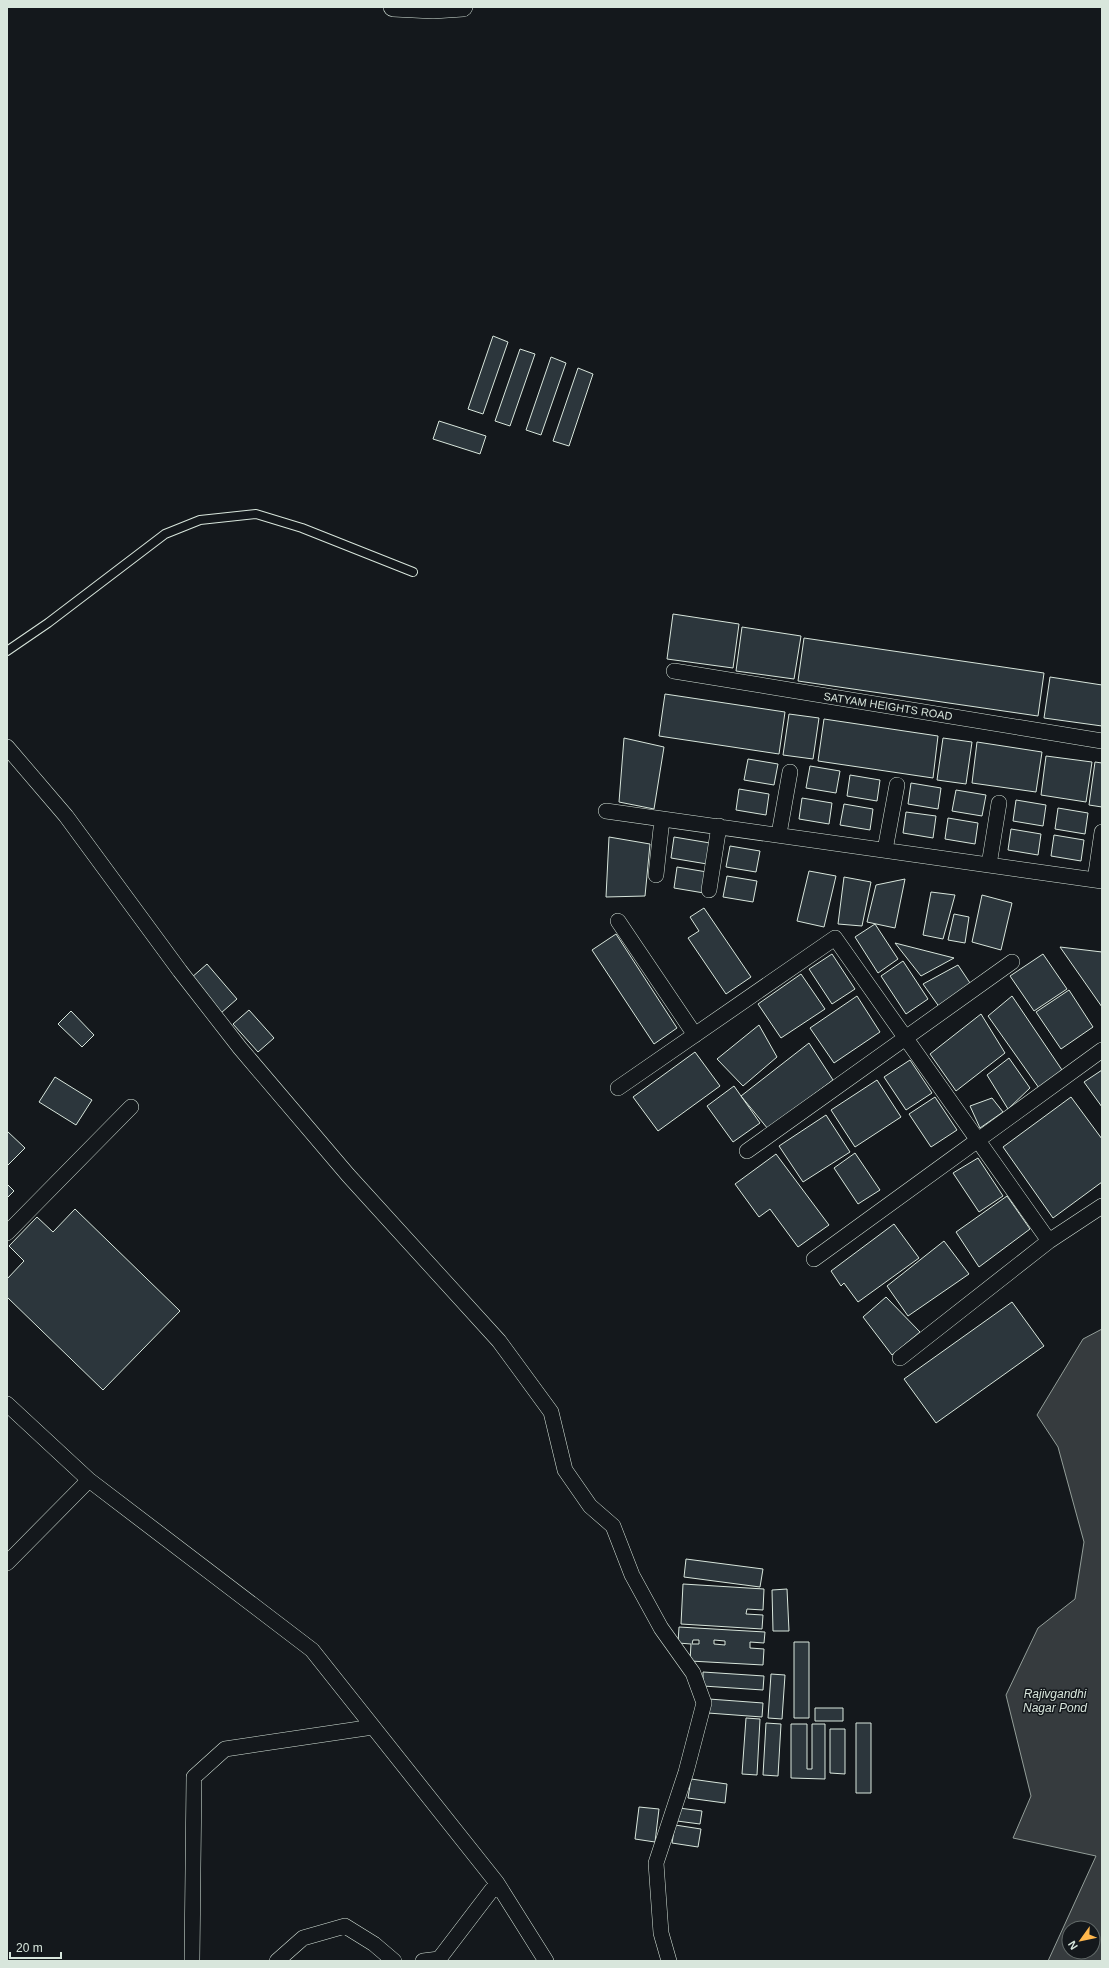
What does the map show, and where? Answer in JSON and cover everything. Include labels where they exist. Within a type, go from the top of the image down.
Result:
[{"type":"street","points":[[393,7],[433,9],[463,7]]},
{"type":"street","name":"SATYAM HEIGHTS ROAD","points":[[674,671],[1102,741]]},
{"type":"street","points":[[7,747],[66,816],[180,971],[240,1048],[348,1175],[499,1341],[551,1412],[565,1470],[590,1506],[613,1526],[632,1575],[661,1628],[694,1672],[704,1703],[686,1772],[656,1863],[661,1933],[669,1961]]},
{"type":"street","points":[[779,834],[790,772]]},
{"type":"street","points":[[885,850],[897,785]]},
{"type":"street","points":[[989,865],[999,803]]},
{"type":"street","points":[[606,811],[779,834],[1098,881],[1102,832]]},
{"type":"street","points":[[656,875],[662,818]]},
{"type":"street","points":[[709,890],[719,826]]},
{"type":"street","points":[[618,921],[695,1035]]},
{"type":"street","points":[[618,1088],[835,938],[1049,1241]]},
{"type":"street","points":[[747,1152],[1012,962]]},
{"type":"street","points":[[814,1258],[1102,1050]]},
{"type":"street","points":[[7,1232],[131,1107]]},
{"type":"street","points":[[900,1358],[1049,1241],[1102,1206]]},
{"type":"street","points":[[7,1404],[89,1480],[312,1650],[497,1883],[546,1961]]},
{"type":"street","points":[[7,1563],[89,1480]]},
{"type":"street","points":[[192,1961],[194,1777],[225,1749],[373,1727]]},
{"type":"street","points":[[423,1961],[439,1959],[497,1883]]},
{"type":"street","points":[[277,1961],[302,1938],[345,1926],[374,1944],[394,1961]]},
{"type":"lane","points":[[7,651],[48,623],[165,534],[200,520],[256,514],[302,528],[413,572]]},
{"type":"water","name":"Rajivgandhi Nagar Pond","points":[[1102,1329],[1102,1961],[1048,1961],[1061,1933],[1061,1960],[1101,1960],[1101,1920],[1067,1920],[1096,1856],[1013,1838],[1031,1796],[1006,1695],[1038,1628],[1075,1599],[1084,1542],[1058,1447],[1037,1415],[1083,1339]]},
{"type":"building","points":[[493,336],[508,342],[483,414],[468,409]]},
{"type":"building","points":[[520,349],[535,354],[510,426],[495,421]]},
{"type":"building","points":[[551,357],[566,363],[541,435],[526,430]]},
{"type":"building","points":[[578,368],[593,374],[569,446],[553,441]]},
{"type":"building","points":[[439,421],[486,436],[480,454],[433,439]]},
{"type":"building","points":[[673,614],[739,624],[733,668],[667,659]]},
{"type":"building","points":[[742,627],[801,636],[794,679],[736,671]]},
{"type":"building","points":[[804,638],[1044,673],[1038,716],[798,681]]},
{"type":"building","points":[[1050,677],[1102,685],[1102,726],[1044,718]]},
{"type":"building","points":[[665,694],[785,712],[779,754],[659,736]]},
{"type":"building","points":[[789,714],[819,718],[813,759],[783,755]]},
{"type":"building","points":[[824,719],[938,736],[933,778],[818,761]]},
{"type":"building","points":[[624,738],[664,747],[654,809],[619,802]]},
{"type":"building","points":[[943,738],[972,742],[966,784],[937,780]]},
{"type":"building","points":[[977,742],[1042,752],[1036,792],[972,783]]},
{"type":"building","points":[[1046,756],[1092,762],[1086,802],[1041,795]]},
{"type":"building","points":[[748,759],[778,764],[774,785],[744,780]]},
{"type":"building","points":[[1095,762],[1102,763],[1102,807],[1089,805]]},
{"type":"building","points":[[810,766],[840,771],[836,793],[806,788]]},
{"type":"building","points":[[850,775],[880,780],[877,801],[847,796]]},
{"type":"building","points":[[911,783],[941,788],[938,809],[908,804]]},
{"type":"building","points":[[739,789],[769,794],[766,815],[736,810]]},
{"type":"building","points":[[956,790],[986,795],[982,816],[952,811]]},
{"type":"building","points":[[802,798],[832,803],[829,824],[799,819]]},
{"type":"building","points":[[1016,800],[1046,805],[1043,826],[1013,821]]},
{"type":"building","points":[[844,804],[873,809],[870,830],[840,825]]},
{"type":"building","points":[[1058,808],[1088,813],[1085,834],[1055,829]]},
{"type":"building","points":[[906,812],[936,816],[933,838],[903,833]]},
{"type":"building","points":[[948,818],[978,823],[975,844],[945,839]]},
{"type":"building","points":[[1011,829],[1041,834],[1038,855],[1008,850]]},
{"type":"building","points":[[1054,835],[1084,840],[1081,861],[1051,856]]},
{"type":"building","points":[[609,837],[650,844],[645,896],[606,897]]},
{"type":"building","points":[[674,837],[710,843],[707,864],[671,858]]},
{"type":"building","points":[[730,846],[760,851],[756,872],[726,867]]},
{"type":"building","points":[[677,867],[707,872],[704,893],[674,888]]},
{"type":"building","points":[[809,871],[836,876],[824,927],[797,921]]},
{"type":"building","points":[[727,876],[757,881],[753,902],[723,897]]},
{"type":"building","points":[[844,877],[871,882],[862,926],[838,924]]},
{"type":"building","points":[[905,879],[895,928],[867,922],[876,885]]},
{"type":"building","points":[[931,892],[955,895],[943,939],[923,935]]},
{"type":"building","points":[[982,895],[1012,903],[1001,950],[972,942]]},
{"type":"building","points":[[704,908],[751,977],[726,994],[688,938],[699,931],[690,917]]},
{"type":"building","points":[[954,914],[969,917],[965,943],[948,940]]},
{"type":"building","points":[[875,924],[898,959],[878,973],[855,937]]},
{"type":"building","points":[[616,934],[677,1028],[654,1044],[592,950]]},
{"type":"building","points":[[895,943],[954,958],[921,976]]},
{"type":"building","points":[[1060,947],[1102,952],[1102,1007]]},
{"type":"building","points":[[832,954],[855,989],[832,1004],[809,969]]},
{"type":"building","points":[[1043,954],[1067,989],[1034,1011],[1010,976]]},
{"type":"building","points":[[903,961],[928,999],[906,1014],[881,976]]},
{"type":"building","points":[[207,964],[237,999],[221,1013],[191,978]]},
{"type":"building","points":[[958,965],[972,986],[940,1008],[923,984]]},
{"type":"building","points":[[801,974],[825,1009],[781,1038],[758,1004]]},
{"type":"building","points":[[1069,990],[1093,1027],[1061,1049],[1036,1012]]},
{"type":"building","points":[[857,996],[880,1032],[834,1063],[810,1028]]},
{"type":"building","points":[[1012,996],[1062,1070],[1039,1088],[988,1016]]},
{"type":"building","points":[[249,1010],[274,1038],[258,1052],[233,1024]]},
{"type":"building","points":[[71,1011],[94,1035],[82,1047],[58,1024]]},
{"type":"building","points":[[981,1014],[1005,1053],[956,1091],[930,1054]]},
{"type":"building","points":[[759,1025],[777,1057],[743,1086],[717,1059]]},
{"type":"building","points":[[809,1043],[833,1080],[768,1129],[741,1096]]},
{"type":"building","points":[[695,1052],[720,1086],[658,1131],[633,1097]]},
{"type":"building","points":[[1009,1058],[1030,1088],[1008,1109],[987,1075]]},
{"type":"building","points":[[910,1060],[932,1093],[906,1110],[884,1077]]},
{"type":"building","points":[[1102,1070],[1102,1107],[1084,1082]]},
{"type":"building","points":[[55,1077],[92,1100],[76,1125],[39,1102]]},
{"type":"building","points":[[877,1080],[901,1117],[855,1147],[831,1110]]},
{"type":"building","points":[[734,1086],[760,1123],[733,1142],[707,1106]]},
{"type":"building","points":[[935,1097],[957,1130],[931,1147],[909,1114]]},
{"type":"building","points":[[1071,1097],[1102,1139],[1102,1182],[1053,1218],[1003,1147]]},
{"type":"building","points":[[992,1098],[1003,1112],[980,1128],[970,1106]]},
{"type":"building","points":[[826,1115],[850,1152],[803,1182],[779,1146]]},
{"type":"building","points":[[7,1131],[25,1148],[7,1166]]},
{"type":"building","points":[[855,1153],[880,1190],[858,1204],[834,1168]]},
{"type":"building","points":[[776,1154],[829,1225],[798,1247],[770,1209],[759,1217],[735,1184]]},
{"type":"building","points":[[978,1158],[1003,1196],[979,1212],[953,1173]]},
{"type":"building","points":[[7,1184],[14,1191],[7,1198]]},
{"type":"building","points":[[1007,1196],[1030,1229],[979,1267],[956,1232]]},
{"type":"building","points":[[75,1209],[180,1311],[103,1390],[7,1297],[7,1279],[24,1261],[9,1246],[37,1217],[53,1232]]},
{"type":"building","points":[[894,1224],[919,1258],[858,1302],[844,1283],[841,1286],[831,1271]]},
{"type":"building","points":[[944,1241],[969,1274],[908,1316],[887,1286]]},
{"type":"building","points":[[886,1297],[920,1332],[892,1355],[863,1317]]},
{"type":"building","points":[[1012,1302],[1044,1346],[936,1423],[904,1379]]},
{"type":"building","points":[[686,1559],[763,1569],[760,1587],[684,1577]]},
{"type":"building","points":[[683,1584],[764,1589],[763,1610],[747,1609],[746,1614],[763,1615],[762,1629],[681,1624]]},
{"type":"building","points":[[787,1589],[789,1631],[773,1631],[772,1590]]},
{"type":"building","points":[[679,1627],[765,1632],[764,1643],[750,1642],[750,1648],[764,1649],[763,1665],[690,1661],[691,1644],[678,1643]],"holes":[[[693,1640],[699,1640],[699,1644],[692,1644]],[[714,1640],[725,1641],[725,1645],[714,1644]]]},
{"type":"building","points":[[794,1642],[809,1642],[809,1718],[794,1718]]},
{"type":"building","points":[[703,1672],[764,1676],[763,1690],[703,1686]]},
{"type":"building","points":[[771,1674],[785,1675],[782,1719],[768,1718]]},
{"type":"building","points":[[709,1699],[763,1703],[762,1717],[708,1713]]},
{"type":"building","points":[[815,1708],[843,1708],[843,1721],[815,1721]]},
{"type":"building","points":[[746,1718],[760,1719],[757,1775],[742,1774]]},
{"type":"building","points":[[766,1723],[781,1724],[778,1776],[763,1775]]},
{"type":"building","points":[[856,1723],[871,1723],[871,1793],[856,1793]]},
{"type":"building","points":[[791,1724],[807,1724],[807,1769],[812,1769],[812,1724],[825,1724],[825,1779],[791,1778]]},
{"type":"building","points":[[830,1729],[845,1729],[845,1774],[830,1773]]},
{"type":"building","points":[[691,1779],[727,1784],[725,1803],[688,1798]]},
{"type":"building","points":[[639,1807],[659,1809],[655,1842],[635,1839]]},
{"type":"building","points":[[679,1808],[702,1811],[700,1824],[677,1821]]},
{"type":"building","points":[[675,1825],[701,1829],[698,1847],[672,1843]]}]
